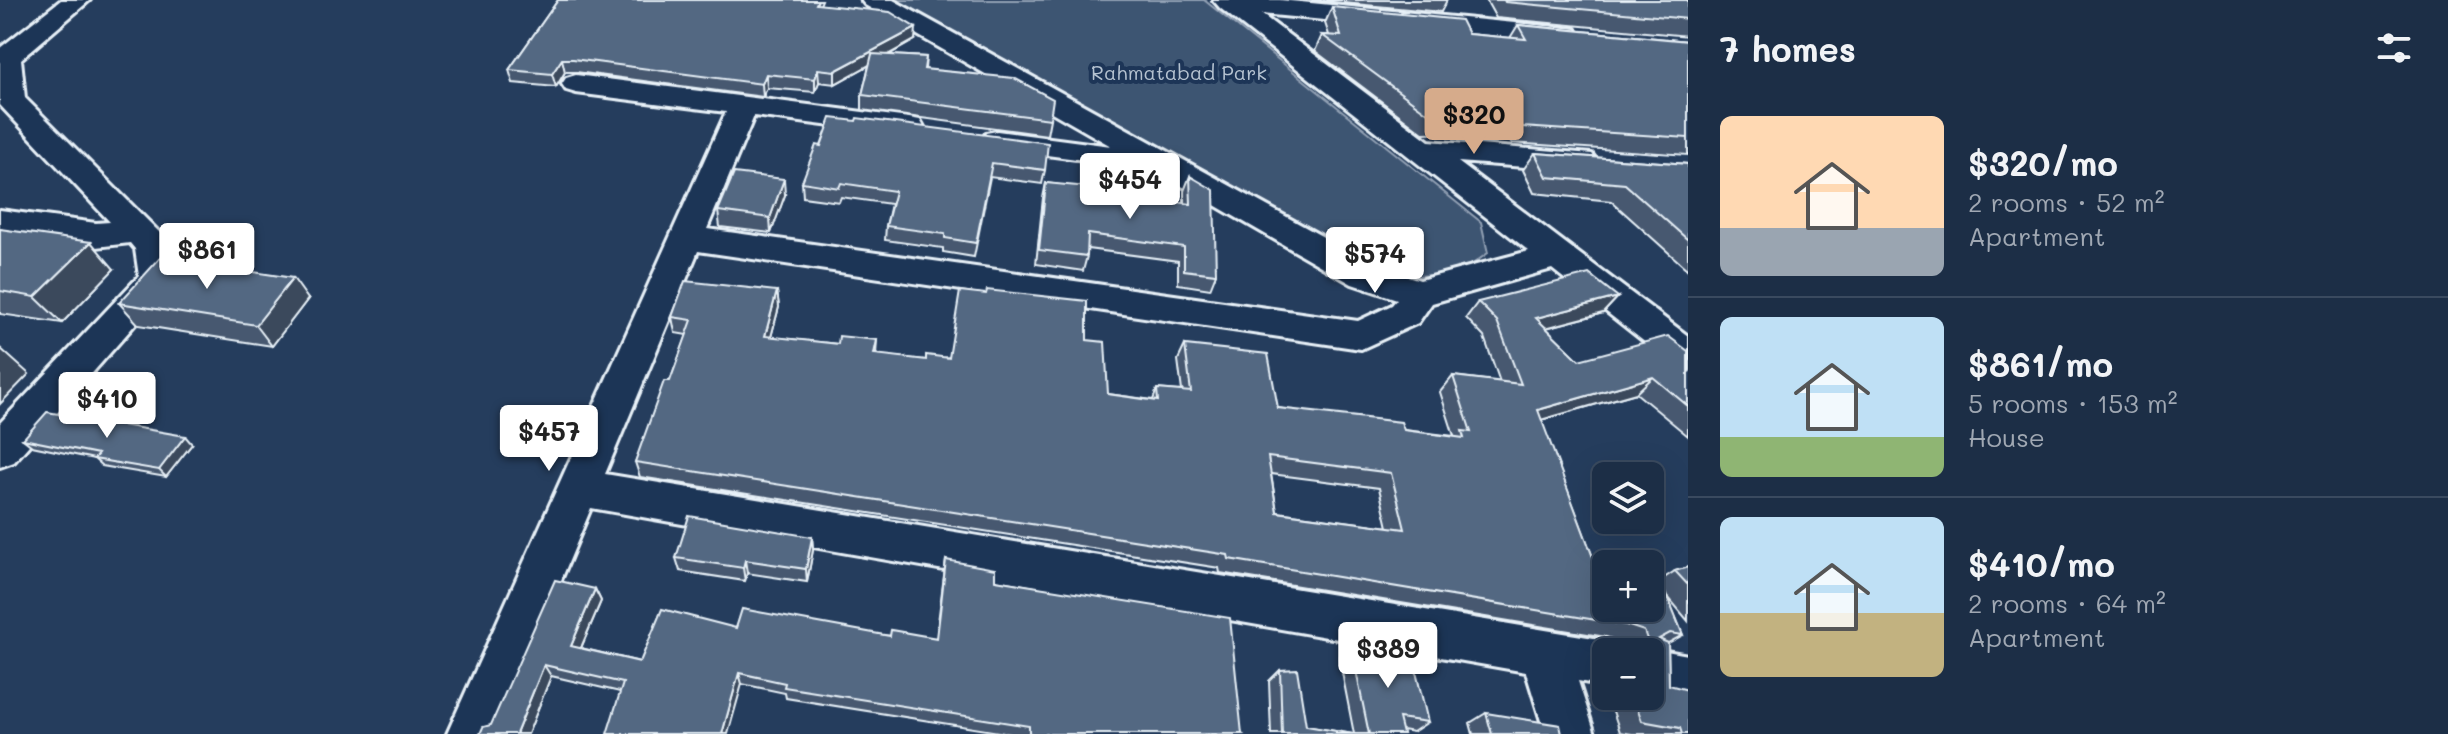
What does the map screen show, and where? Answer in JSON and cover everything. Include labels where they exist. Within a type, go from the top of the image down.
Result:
[{"type":"street","points":[[0,450],[157,279],[152,245],[5,104],[4,60],[77,0]]},
{"type":"street","points":[[874,0],[1364,275],[1420,293],[1557,256]]},
{"type":"street","points":[[1227,1],[1593,38]]},
{"type":"street","points":[[1227,1],[1688,356]]},
{"type":"street","points":[[576,84],[938,131]]},
{"type":"street","points":[[472,734],[744,105]]},
{"type":"street","points":[[968,136],[1169,164]]},
{"type":"street","points":[[1422,150],[1610,162]]},
{"type":"street","points":[[0,221],[96,235],[138,231]]},
{"type":"street","points":[[685,237],[1361,335],[1405,314],[1420,293]]},
{"type":"street","points":[[578,488],[1592,661]]},
{"type":"street","points":[[1544,652],[1570,734]]},
{"type":"street","points":[[1664,675],[1688,679]]},
{"type":"green space","name":"Rahmatabad Park","points":[[885,0],[1204,0],[1481,222],[1488,253],[1457,275],[1405,276],[1376,265]]},
{"type":"building","points":[[558,0],[818,0],[816,4],[890,12],[916,28],[835,71],[818,69],[815,79],[766,74],[762,84],[573,59],[562,59],[552,74],[509,70]]},
{"type":"building","points":[[1688,0],[1688,19],[1505,2]]},
{"type":"building","points":[[1332,7],[1461,20],[1468,34],[1526,39],[1518,25],[1688,41],[1688,138],[1522,127],[1518,120],[1432,116],[1322,35],[1341,36]]},
{"type":"building","points":[[872,54],[926,57],[924,69],[1014,78],[1053,99],[1050,119],[862,95]]},
{"type":"building","points":[[831,118],[856,121],[857,118],[1048,143],[1045,170],[992,163],[976,243],[945,238],[945,234],[886,226],[895,191],[841,183],[839,188],[802,182],[816,145],[821,146]]},
{"type":"building","points":[[1535,153],[1688,164],[1688,240],[1625,184],[1547,177]]},
{"type":"building","points":[[734,173],[784,179],[770,218],[718,211]]},
{"type":"building","points":[[1190,176],[1214,190],[1216,274],[1184,270],[1184,247],[1088,234],[1087,256],[1039,250],[1046,183],[1141,192],[1141,197],[1191,204]]},
{"type":"building","points":[[0,229],[91,242],[35,297],[0,291]]},
{"type":"building","points":[[160,258],[293,278],[256,325],[119,303]]},
{"type":"building","points":[[1589,274],[1618,297],[1536,318],[1579,360],[1668,336],[1688,351],[1688,406],[1653,377],[1538,410],[1592,555],[1592,619],[1229,559],[1228,555],[635,462],[664,381],[670,381],[692,320],[672,317],[685,281],[777,291],[765,336],[838,344],[839,336],[877,340],[874,354],[926,360],[926,355],[949,358],[960,291],[986,294],[987,290],[1087,301],[1087,340],[1105,342],[1108,394],[1158,401],[1157,389],[1191,392],[1185,345],[1268,354],[1278,408],[1401,422],[1404,430],[1464,438],[1462,431],[1471,432],[1453,376],[1521,384],[1497,321],[1478,302]],"holes":[[[1268,457],[1391,473],[1405,529],[1277,512]]]},
{"type":"building","points":[[47,412],[185,436],[159,470],[94,459],[98,454],[23,439]]},
{"type":"building","points":[[689,516],[812,537],[806,569],[745,560],[743,568],[676,558]]},
{"type":"building","points":[[946,560],[995,569],[995,580],[1230,618],[1242,734],[1032,734],[1029,733],[1029,726],[784,687],[785,683],[739,673],[722,734],[607,734],[623,683],[544,665],[516,734],[480,734],[483,727],[491,725],[555,580],[595,589],[571,646],[640,662],[662,609],[736,628],[742,609],[890,636],[891,630],[937,638]]},
{"type":"building","points":[[1688,567],[1688,585],[1675,571]]},
{"type":"building","points":[[1664,589],[1683,635],[1670,633],[1661,638],[1647,638],[1644,631],[1608,622],[1664,622]]},
{"type":"building","points":[[1664,641],[1668,643],[1669,685],[1688,690],[1688,734],[1682,734],[1680,728],[1642,721],[1638,710],[1664,710]]},
{"type":"building","points":[[1351,646],[1412,655],[1428,722],[1399,718],[1403,734],[1369,734]]},
{"type":"building","points":[[1297,669],[1306,726],[1353,734],[1282,734],[1280,670]]},
{"type":"building","points":[[1486,713],[1560,725],[1562,734],[1492,734]]}]
